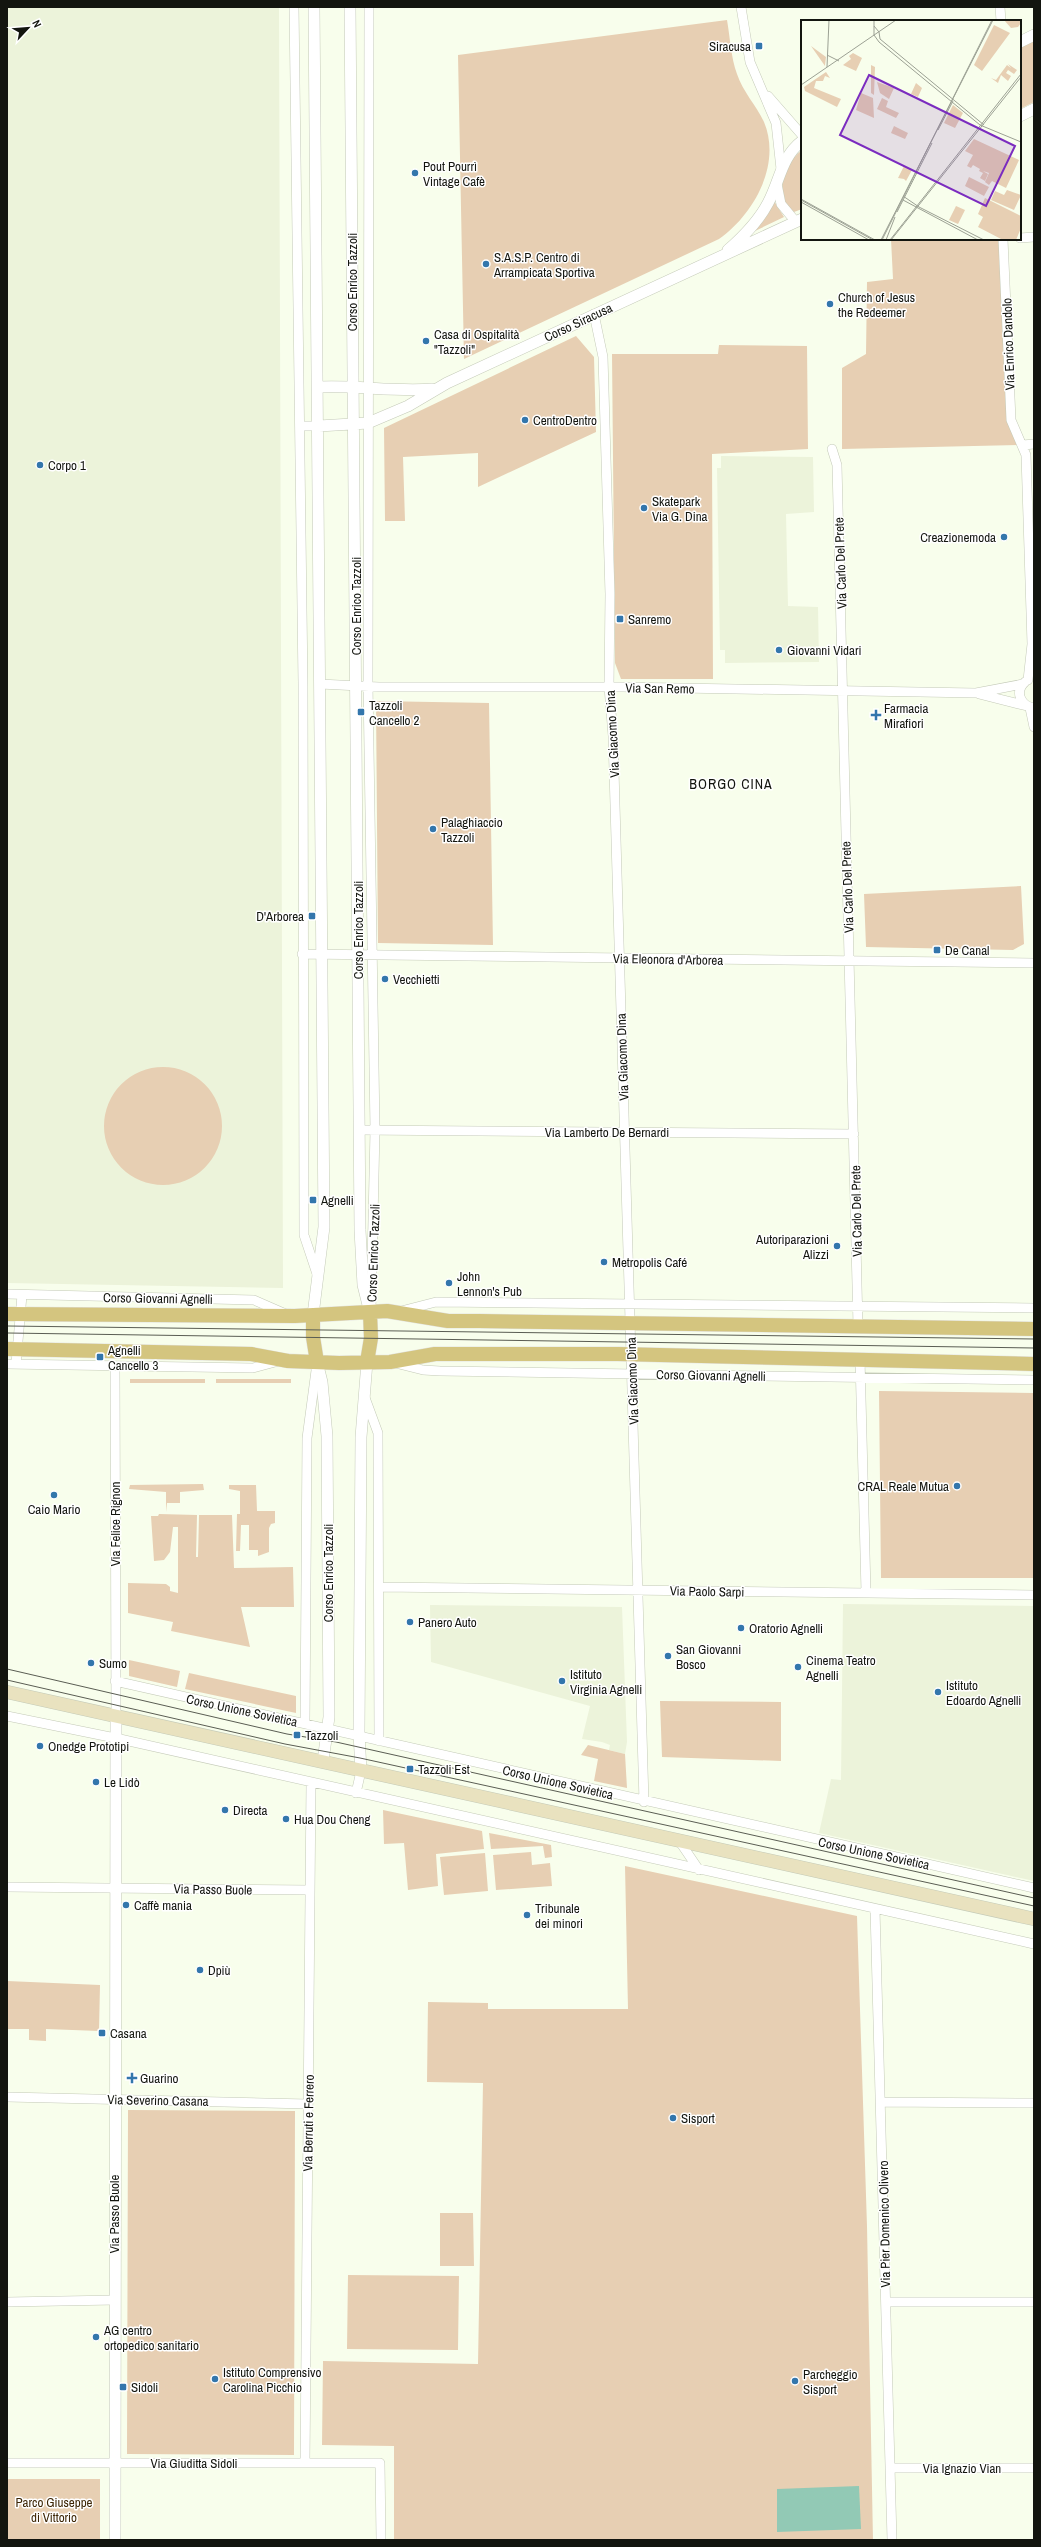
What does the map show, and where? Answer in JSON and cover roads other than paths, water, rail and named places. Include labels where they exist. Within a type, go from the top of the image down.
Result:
[{"type":"main road","points":[[366,1362],[371,1338],[370,1313]]},
{"type":"main road","name":"Corso Giovanni Agnelli","points":[[14,1314],[291,1316],[395,1313],[448,1321],[1034,1329]]},
{"type":"main road","points":[[12,1349],[251,1354],[285,1360],[317,1362],[313,1337],[313,1315]]},
{"type":"main road","name":"Corso Giovanni Agnelli","points":[[317,1362],[390,1362],[435,1354],[631,1354],[1034,1364]]},
{"type":"main road","points":[[7,1692],[324,1761],[680,1842],[1034,1919]]},
{"type":"street","points":[[294,7],[300,426],[304,1235],[318,1274]]},
{"type":"street","points":[[313,1315],[324,1227],[321,954],[319,387],[314,7]]},
{"type":"street","name":"Corso Enrico Tazzoli","points":[[350,7],[360,1130],[363,1285],[370,1313]]},
{"type":"street","name":"Corso Enrico Tazzoli","points":[[369,7],[367,387],[368,685],[375,1130],[370,1313]]},
{"type":"street","points":[[741,7],[750,62],[776,123],[781,169]]},
{"type":"street","points":[[1000,7],[1001,20]]},
{"type":"street","points":[[1021,42],[1034,35]]},
{"type":"street","points":[[763,91],[801,134]]},
{"type":"street","points":[[1021,116],[1034,109]]},
{"type":"street","name":"Corso Siracusa","points":[[722,255],[749,230],[761,215],[777,183],[781,169],[789,153],[801,142]]},
{"type":"street","points":[[777,183],[781,204],[799,221]]},
{"type":"street","name":"Corso Siracusa","points":[[300,426],[368,423],[408,406],[434,389],[594,314],[799,221]]},
{"type":"street","points":[[1021,238],[1034,237]]},
{"type":"street","name":"Via Enrico Dandolo","points":[[1003,240],[1011,420],[1026,455],[1033,647],[1028,681],[1020,696],[1031,708]]},
{"type":"street","name":"Via Giacomo Dina","points":[[594,314],[603,357],[610,587],[609,687],[612,712],[620,959],[644,1802]]},
{"type":"street","name":"Corso Siracusa","points":[[319,387],[367,387],[412,391],[434,389]]},
{"type":"street","points":[[1023,445],[1034,444]]},
{"type":"street","name":"Via Carlo Del Prete","points":[[832,449],[837,466],[858,1326]]},
{"type":"street","name":"Via San Remo","points":[[320,684],[368,685],[379,687],[609,687],[976,693],[1028,681]]},
{"type":"street","name":"Via San Remo","points":[[976,693],[1031,708]]},
{"type":"street","points":[[1031,708],[1034,727]]},
{"type":"street","name":"Via Eleonora d'Arborea","points":[[302,954],[620,959],[1034,962]]},
{"type":"street","name":"Via Lamberto De Bernardi","points":[[360,1130],[854,1134]]},
{"type":"street","name":"Corso Giovanni Agnelli","points":[[7,1294],[254,1300],[291,1316]]},
{"type":"street","points":[[22,1294],[14,1314],[12,1364],[253,1368],[285,1360]]},
{"type":"street","name":"Corso Giovanni Agnelli","points":[[395,1313],[436,1302],[1034,1308]]},
{"type":"street","points":[[860,1359],[866,1592]]},
{"type":"street","name":"Corso Enrico Tazzoli","points":[[305,1723],[307,1438],[317,1362]]},
{"type":"street","name":"Corso Enrico Tazzoli","points":[[317,1362],[322,1382],[327,1436],[327,1728],[324,1761]]},
{"type":"street","points":[[356,1793],[361,1770],[359,1736],[360,1437],[366,1362]]},
{"type":"street","name":"Corso Giovanni Agnelli","points":[[390,1362],[423,1370],[440,1371],[860,1376],[1034,1380]]},
{"type":"street","name":"Via Felice Rignon","points":[[115,1366],[115,1682]]},
{"type":"street","points":[[364,1394],[378,1433],[380,1588],[379,1740]]},
{"type":"street","name":"Via Paolo Sarpi","points":[[380,1588],[866,1592],[1034,1595]]},
{"type":"street","points":[[115,1682],[116,1715]]},
{"type":"street","name":"Corso Unione Sovietica","points":[[115,1682],[305,1723],[644,1802],[1034,1888]]},
{"type":"street","name":"Via Passo Buole","points":[[115,2540],[114,2098],[116,1715]]},
{"type":"street","points":[[7,1716],[115,1738],[1034,1944]]},
{"type":"street","name":"Via Berruti e Ferrero","points":[[305,2463],[311,1783]]},
{"type":"street","points":[[680,1842],[699,1870]]},
{"type":"street","points":[[7,1887],[115,1888]]},
{"type":"street","name":"Via Passo Buole","points":[[115,1888],[310,1890]]},
{"type":"street","name":"Via Pier Domenico Olivero","points":[[875,1909],[892,2540]]},
{"type":"street","name":"Via Severino Casana","points":[[7,2097],[114,2098],[308,2104]]},
{"type":"street","points":[[881,2102],[1034,2103]]},
{"type":"street","points":[[7,2302],[115,2300]]},
{"type":"street","points":[[886,2302],[1034,2302]]},
{"type":"street","name":"Via Giuditta Sidoli","points":[[7,2463],[380,2463],[381,2540]]},
{"type":"street","name":"Via Ignazio Vian","points":[[890,2468],[1034,2468]]},
{"type":"tram line","points":[[7,1326],[1034,1339]]},
{"type":"tram line","points":[[7,1333],[1034,1348]]},
{"type":"tram line","points":[[7,1669],[287,1734],[336,1742],[1034,1898]]},
{"type":"tram line","points":[[7,1680],[285,1744],[360,1758],[1034,1906]]},
{"type":"place","name":"Siracusa","points":[[759,46]]},
{"type":"place","name":"Pout Pourrì Vintage Cafè","points":[[415,173]]},
{"type":"place","name":"S.A.S.P. Centro di Arrampicata Sportiva","points":[[486,264]]},
{"type":"place","name":"Church of Jesus the Redeemer","points":[[830,304]]},
{"type":"place","name":"Casa di Ospitalità \"Tazzoli\"","points":[[426,341]]},
{"type":"place","name":"CentroDentro","points":[[525,420]]},
{"type":"place","name":"Corpo 1","points":[[40,465]]},
{"type":"place","name":"Skatepark Via G. Dina","points":[[644,508]]},
{"type":"place","name":"Creazionemoda","points":[[1004,537]]},
{"type":"place","name":"Sanremo","points":[[620,619]]},
{"type":"place","name":"Giovanni Vidari","points":[[779,650]]},
{"type":"place","name":"Tazzoli Cancello 2","points":[[361,712]]},
{"type":"place","name":"Farmacia Mirafiori","points":[[876,715]]},
{"type":"place","name":"Palaghiaccio Tazzoli","points":[[433,829]]},
{"type":"place","name":"D'Arborea","points":[[312,916]]},
{"type":"place","name":"De Canal","points":[[937,950]]},
{"type":"place","name":"Vecchietti","points":[[385,979]]},
{"type":"place","name":"Agnelli","points":[[313,1200]]},
{"type":"place","name":"Autoriparazioni Alizzi","points":[[837,1246]]},
{"type":"place","name":"Metropolis Café","points":[[604,1262]]},
{"type":"place","name":"John Lennon's Pub","points":[[449,1283]]},
{"type":"place","name":"Agnelli Cancello 3","points":[[100,1357]]},
{"type":"place","name":"CRAL Reale Mutua","points":[[957,1486]]},
{"type":"place","name":"Caio Mario","points":[[54,1495]]},
{"type":"place","name":"Panero Auto","points":[[410,1622]]},
{"type":"place","name":"Oratorio Agnelli","points":[[741,1628]]},
{"type":"place","name":"San Giovanni Bosco","points":[[668,1656]]},
{"type":"place","name":"Sumo","points":[[91,1663]]},
{"type":"place","name":"Cinema Teatro Agnelli","points":[[798,1667]]},
{"type":"place","name":"Istituto Virginia Agnelli","points":[[562,1681]]},
{"type":"place","name":"Istituto Edoardo Agnelli","points":[[938,1692]]},
{"type":"place","name":"Tazzoli","points":[[297,1735]]},
{"type":"place","name":"Onedge Prototipi","points":[[40,1746]]},
{"type":"place","name":"Tazzoli Est","points":[[410,1769]]},
{"type":"place","name":"Le Lidò","points":[[96,1782]]},
{"type":"place","name":"Directa","points":[[225,1810]]},
{"type":"place","name":"Hua Dou Cheng","points":[[286,1819]]},
{"type":"place","name":"Caffè mania","points":[[126,1905]]},
{"type":"place","name":"Tribunale dei minori","points":[[527,1915]]},
{"type":"place","name":"Dpiù","points":[[200,1970]]},
{"type":"place","name":"Casana","points":[[102,2033]]},
{"type":"place","name":"Guarino","points":[[132,2078]]},
{"type":"place","name":"Sisport","points":[[673,2118]]},
{"type":"place","name":"AG centro ortopedico sanitario","points":[[96,2337]]},
{"type":"place","name":"Istituto Comprensivo Carolina Picchio","points":[[215,2379]]},
{"type":"place","name":"Parcheggio Sisport","points":[[795,2381]]},
{"type":"place","name":"Sidoli","points":[[123,2387]]},
{"type":"district","name":"BORGO CINA","points":[[731,784]]},
{"type":"park label","name":"Parco Giuseppe di Vittorio","points":[[54,2510]]}]
